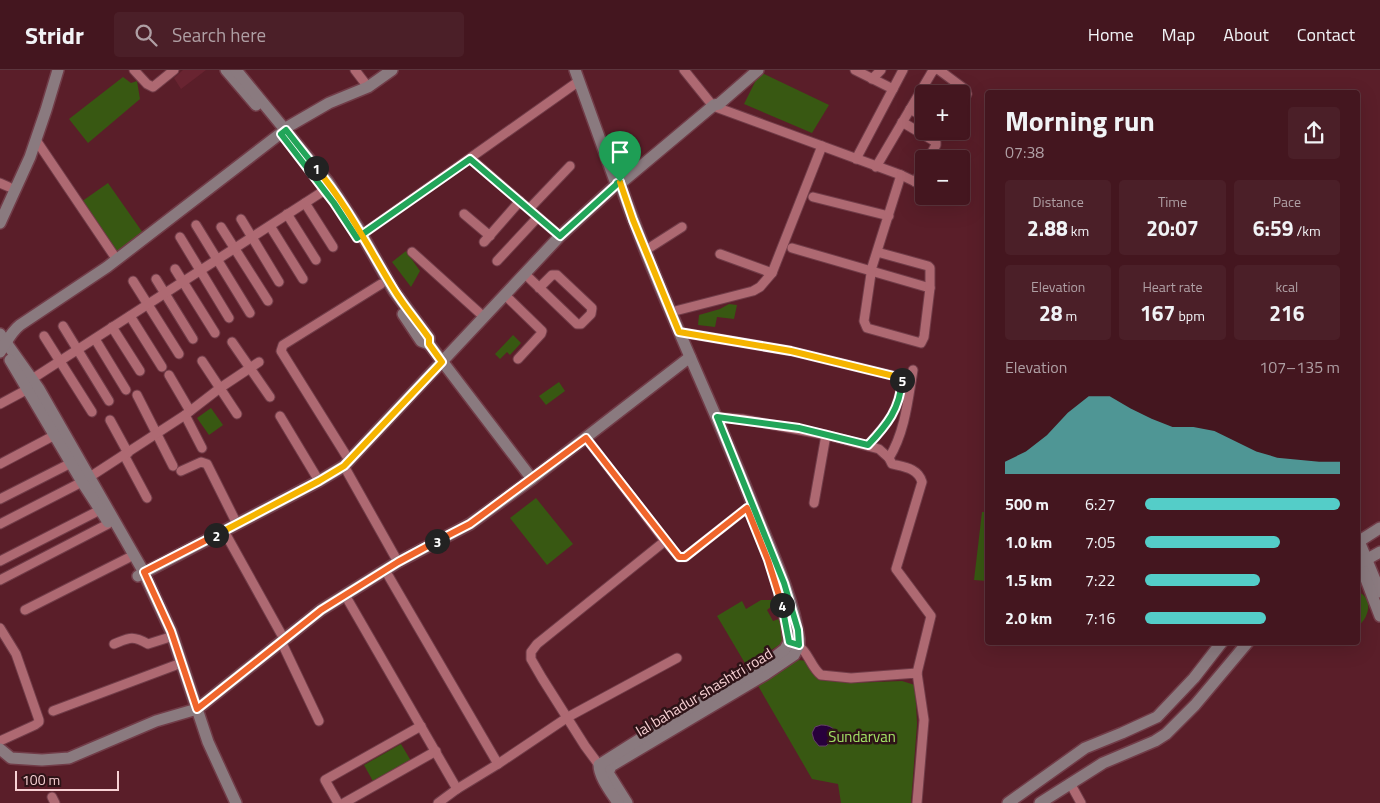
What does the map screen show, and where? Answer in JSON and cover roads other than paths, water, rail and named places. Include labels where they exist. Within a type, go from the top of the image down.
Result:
[{"type":"street","points":[[0,206],[4,185],[24,154],[51,70]]},
{"type":"street","points":[[0,223],[36,140],[58,70]]},
{"type":"street","points":[[134,70],[147,84],[154,87],[174,70]]},
{"type":"street","points":[[226,70],[328,182],[394,291],[429,338],[429,344]]},
{"type":"street","points":[[236,70],[359,236],[381,284],[421,341],[429,344],[532,480]]},
{"type":"street","points":[[355,70],[368,87]]},
{"type":"street","points":[[229,803],[203,744],[171,631],[141,574],[30,384],[2,343],[10,326],[115,258],[282,130],[329,103],[368,87],[392,70]]},
{"type":"street","points":[[575,70],[580,76],[619,185],[679,332],[687,359],[717,417],[784,583],[798,630],[794,644]]},
{"type":"street","points":[[684,70],[713,105],[876,167],[901,174],[915,181]]},
{"type":"street","points":[[141,574],[319,481],[346,463],[560,236],[713,105],[715,100],[747,70]]},
{"type":"street","points":[[713,105],[719,104],[758,70]]},
{"type":"street","points":[[855,70],[892,89]]},
{"type":"street","points":[[872,78],[881,70]]},
{"type":"street","points":[[856,159],[903,70]]},
{"type":"street","points":[[876,167],[934,70]]},
{"type":"street","points":[[939,70],[959,85]]},
{"type":"street","points":[[359,236],[366,233],[470,159],[580,76]]},
{"type":"street","points":[[910,109],[915,112]]},
{"type":"street","points":[[902,122],[936,142],[933,150]]},
{"type":"street","points":[[36,140],[115,258]]},
{"type":"street","points":[[671,312],[753,292],[760,287],[772,273],[822,146]]},
{"type":"street","points":[[470,159],[560,236]]},
{"type":"street","points":[[529,209],[570,166]]},
{"type":"street","points":[[877,252],[930,268],[930,288],[923,342],[919,343],[867,328],[864,321],[873,272],[872,267],[901,174]]},
{"type":"street","points":[[619,185],[629,224],[687,359],[768,560],[794,644],[821,675],[851,678],[917,673]]},
{"type":"street","points":[[0,404],[60,361],[325,190]]},
{"type":"street","points":[[813,197],[889,216]]},
{"type":"street","points":[[464,214],[487,239],[520,201]]},
{"type":"street","points":[[305,203],[333,246]]},
{"type":"street","points":[[287,214],[316,260]]},
{"type":"street","points":[[498,261],[538,217]]},
{"type":"street","points":[[241,219],[279,282]]},
{"type":"street","points":[[196,225],[250,313]]},
{"type":"street","points":[[270,226],[303,279]]},
{"type":"street","points":[[221,227],[268,301]]},
{"type":"street","points":[[646,250],[682,227]]},
{"type":"street","points":[[180,237],[229,318]]},
{"type":"street","points":[[792,248],[930,288]]},
{"type":"street","points":[[412,252],[484,317]]},
{"type":"street","points":[[720,254],[772,273]]},
{"type":"street","points":[[175,270],[215,333]]},
{"type":"street","points":[[524,274],[577,324],[582,324],[591,314],[592,308],[557,275],[552,275],[539,288]]},
{"type":"street","points":[[156,279],[193,339]]},
{"type":"street","points":[[133,281],[179,354]]},
{"type":"street","points":[[381,284],[283,345],[281,350],[346,463],[398,562]]},
{"type":"street","points":[[505,295],[542,331],[518,359]]},
{"type":"street","points":[[130,316],[162,367]]},
{"type":"street","points":[[63,326],[109,401]]},
{"type":"street","points":[[112,327],[140,371]]},
{"type":"street","points":[[679,332],[791,351],[911,380]]},
{"type":"street","points":[[44,336],[92,412]]},
{"type":"street","points":[[94,339],[126,390]]},
{"type":"street","points":[[232,342],[270,397]]},
{"type":"street","points":[[0,749],[11,758],[42,760],[69,758],[156,721],[194,709],[321,610],[398,562],[470,524],[532,480],[687,359]]},
{"type":"street","points":[[202,361],[237,414]]},
{"type":"street","points":[[0,524],[86,480],[187,413],[259,362]]},
{"type":"street","points":[[889,458],[897,445],[902,430],[913,370]]},
{"type":"street","points":[[169,375],[202,448]]},
{"type":"street","points":[[868,445],[887,424],[896,410],[902,378]]},
{"type":"street","points":[[30,384],[71,463],[86,480],[108,524],[128,558],[141,574],[194,709],[236,803]]},
{"type":"street","points":[[137,395],[155,434],[177,469],[201,462],[207,464],[237,524]]},
{"type":"street","points":[[280,416],[319,481]]},
{"type":"street","points":[[717,417],[752,421],[868,445],[879,449],[889,458],[892,464],[912,469],[921,476],[922,482],[896,569],[930,616],[917,673],[924,720],[917,803]]},
{"type":"street","points":[[110,420],[147,498]]},
{"type":"street","points":[[0,464],[55,435]]},
{"type":"street","points":[[814,504],[826,435]]},
{"type":"street","points":[[586,438],[679,557],[685,557],[747,508]]},
{"type":"street","points":[[0,499],[71,463]]},
{"type":"street","points":[[0,561],[100,510]]},
{"type":"street","points":[[0,580],[108,524]]},
{"type":"street","points":[[1360,540],[1380,528]]},
{"type":"street","points":[[224,531],[282,640],[319,721]]},
{"type":"street","points":[[627,803],[568,717],[531,659],[530,652],[537,644],[666,541]]},
{"type":"street","points":[[1360,562],[1380,552]]},
{"type":"street","points":[[25,610],[128,558]]},
{"type":"street","points":[[1360,562],[1380,592]]},
{"type":"street","points":[[1360,562],[1380,616]]},
{"type":"street","points":[[385,570],[498,764]]},
{"type":"street","points":[[345,595],[457,788]]},
{"type":"street","points":[[0,628],[16,654],[39,720],[35,725],[0,741]]},
{"type":"street","points":[[114,644],[131,637],[148,644],[167,638]]},
{"type":"street","name":"lal bahadur shashtri road","points":[[604,767],[616,762],[766,674],[794,655],[794,644]]},
{"type":"street","points":[[1008,803],[1085,748],[1157,717],[1194,678],[1220,645]]},
{"type":"street","points":[[1040,803],[1103,762],[1155,741],[1166,734],[1195,705],[1245,645]]},
{"type":"street","points":[[438,803],[449,799],[457,788],[498,764],[568,717],[677,658]]},
{"type":"street","points":[[52,711],[176,665]]},
{"type":"street","points":[[338,803],[325,780],[421,726]]},
{"type":"street","points":[[344,803],[436,751]]},
{"type":"street","points":[[604,767],[600,773],[618,803]]},
{"type":"street","points":[[1070,783],[1081,803]]},
{"type":"park label","name":"Sundarvan","points":[[862,736]]}]
